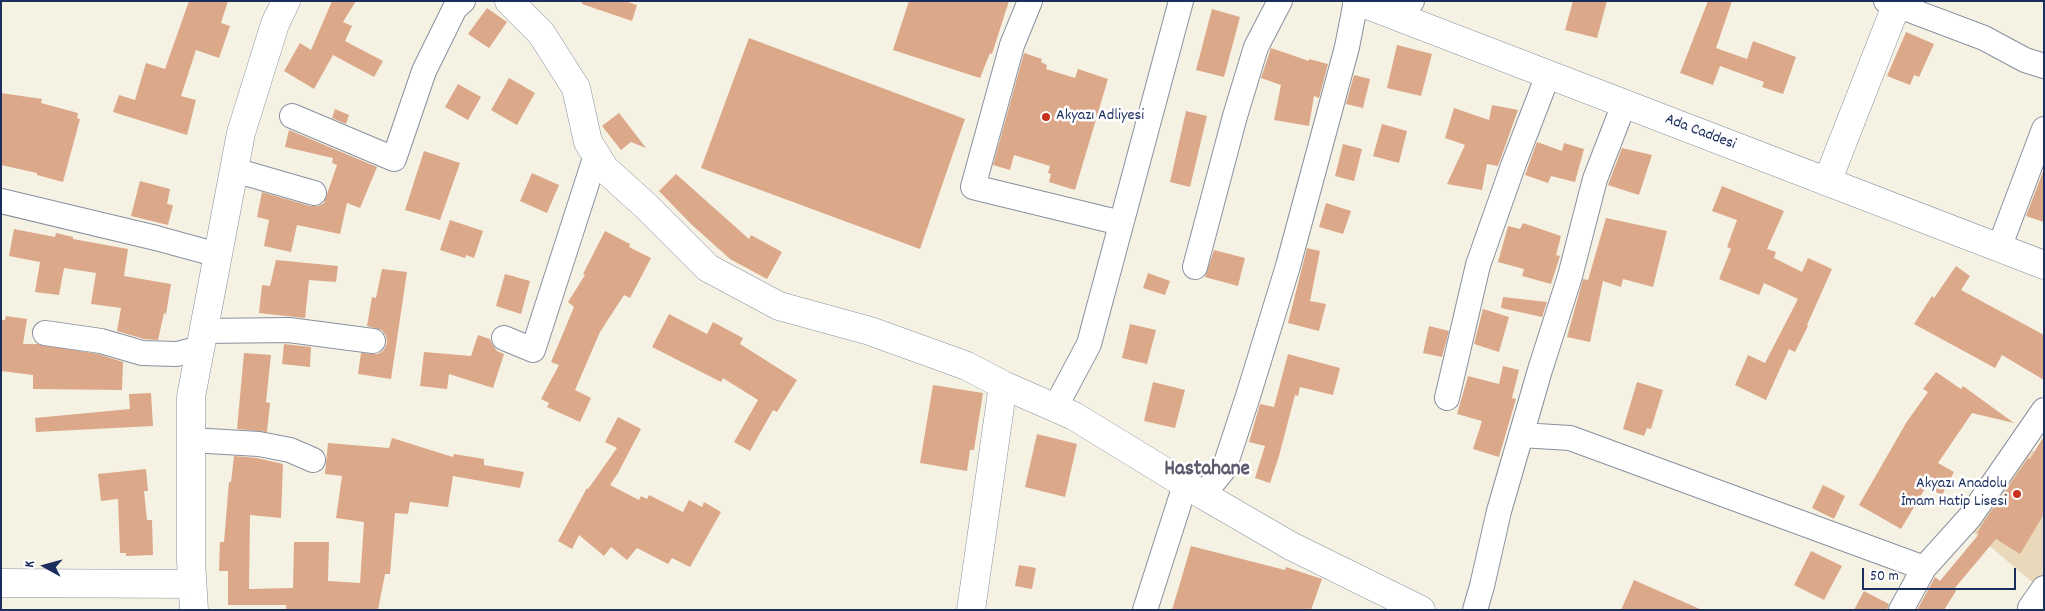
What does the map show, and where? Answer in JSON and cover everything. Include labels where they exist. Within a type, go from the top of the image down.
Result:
[{"type":"street","points":[[1,584],[193,597],[191,397],[244,124],[275,24],[286,1]]},
{"type":"street","points":[[292,116],[394,160],[424,71],[455,8],[463,1]]},
{"type":"street","points":[[509,1],[541,33],[576,88],[588,142],[604,169],[647,207],[708,268],[780,306],[870,331],[967,366],[1004,385],[1074,416],[1194,490],[1291,546],[1421,610]]},
{"type":"street","points":[[1030,1],[1012,45],[973,187],[1121,223]]},
{"type":"street","points":[[1055,408],[1088,344],[1181,1]]},
{"type":"street","points":[[1195,268],[1235,116],[1256,47],[1280,1]]},
{"type":"street","points":[[1145,610],[1194,490],[1224,469],[1290,257],[1347,47],[1356,1]]},
{"type":"street","name":"Ada Caddesi","points":[[1356,1],[1406,10],[1548,75],[2044,265]]},
{"type":"street","points":[[1827,182],[1893,2],[1984,38],[2025,60],[2044,66]]},
{"type":"street","points":[[1447,398],[1478,265],[1548,75]]},
{"type":"street","points":[[1475,610],[1499,512],[1570,276],[1595,179],[1624,104]]},
{"type":"street","points":[[1999,248],[2044,129]]},
{"type":"street","points":[[504,338],[533,350],[596,155]]},
{"type":"street","points":[[234,170],[314,192]]},
{"type":"street","points":[[1,201],[156,238],[218,255]]},
{"type":"street","points":[[45,333],[101,341],[142,354],[177,354],[202,340],[289,330],[373,341]]},
{"type":"street","points":[[971,610],[1004,385]]},
{"type":"street","points":[[1901,610],[1924,568],[1970,517],[2044,410]]},
{"type":"street","points":[[1521,435],[1570,438],[1924,568]]},
{"type":"street","points":[[191,440],[259,444],[290,450],[313,460]]},
{"type":"street","points":[[2030,608],[2044,588]]},
{"type":"shaded area","name":"Akyazı Anadolu İmam Hatip Lisesi","points":[[2024,442],[2044,461],[2044,592],[1967,527]]},
{"type":"building","points":[[189,1],[228,1],[221,23],[230,26],[219,58],[196,50],[181,96],[196,100],[187,135],[113,112],[119,95],[135,100],[146,63],[165,69]]},
{"type":"building","points":[[332,1],[356,1],[343,22],[352,26],[345,41],[383,61],[374,77],[333,55],[314,89],[284,71],[300,43],[311,50]]},
{"type":"building","points":[[582,1],[625,1],[637,5],[632,21],[582,4]]},
{"type":"building","points":[[909,1],[1009,1],[992,54],[990,53],[980,78],[893,50]]},
{"type":"building","points":[[1573,1],[1607,1],[1597,38],[1565,30]]},
{"type":"building","points":[[1708,1],[1732,1],[1716,48],[1747,59],[1753,41],[1796,57],[1783,94],[1762,87],[1764,82],[1720,66],[1713,85],[1680,73]]},
{"type":"building","points":[[487,8],[507,22],[489,48],[468,34]]},
{"type":"building","points":[[1212,9],[1240,17],[1224,77],[1196,70]]},
{"type":"building","points":[[1906,32],[1934,44],[1919,77],[1914,75],[1910,85],[1887,76]]},
{"type":"building","points":[[749,38],[965,119],[920,249],[701,168]]},
{"type":"building","points":[[1397,45],[1432,54],[1421,96],[1387,88]]},
{"type":"building","points":[[1271,48],[1309,61],[1309,59],[1328,64],[1319,98],[1314,96],[1309,126],[1274,120],[1281,85],[1261,78]]},
{"type":"building","name":"Akyazı Adliyesi","points":[[1024,53],[1042,59],[1041,62],[1047,65],[1046,69],[1075,78],[1078,69],[1108,79],[1075,190],[1049,182],[1051,174],[1048,173],[1050,166],[1014,155],[1010,170],[993,165]]},
{"type":"building","points":[[1354,75],[1370,79],[1363,108],[1346,104]]},
{"type":"building","points":[[509,78],[535,93],[517,125],[491,110]]},
{"type":"building","points":[[458,84],[481,97],[468,120],[445,107]]},
{"type":"building","points":[[1,93],[42,99],[41,103],[78,113],[77,118],[80,119],[63,182],[37,175],[37,173],[1,165]]},
{"type":"building","points":[[1492,105],[1518,110],[1498,166],[1487,164],[1482,190],[1447,184],[1465,145],[1445,138],[1454,108],[1489,120]]},
{"type":"building","points":[[335,109],[349,115],[346,124],[332,118]]},
{"type":"building","points":[[1186,111],[1207,116],[1190,187],[1170,182]]},
{"type":"building","points":[[619,113],[646,148],[631,142],[621,150],[602,126]]},
{"type":"building","points":[[1382,124],[1407,131],[1399,163],[1373,156]]},
{"type":"building","points":[[289,130],[377,167],[360,208],[347,203],[340,234],[297,225],[291,252],[264,246],[269,220],[257,217],[262,192],[310,206],[318,206],[324,203],[337,165],[332,163],[333,158],[285,147]]},
{"type":"building","points":[[1537,142],[1562,151],[1564,143],[1584,149],[1575,182],[1551,176],[1548,183],[1525,175]]},
{"type":"building","points":[[1343,144],[1362,149],[1354,181],[1335,176]]},
{"type":"building","points":[[1622,148],[1652,155],[1639,195],[1608,185]]},
{"type":"building","points":[[424,151],[460,163],[440,220],[405,210]]},
{"type":"building","points":[[2044,169],[2044,222],[2026,216]]},
{"type":"building","points":[[532,173],[559,185],[547,213],[520,201]]},
{"type":"building","points":[[676,174],[749,239],[751,235],[782,252],[767,279],[730,259],[691,224],[659,191]]},
{"type":"building","points":[[140,181],[170,189],[167,204],[173,205],[168,225],[131,216]]},
{"type":"building","points":[[1722,186],[1784,211],[1767,249],[1776,252],[1774,258],[1802,272],[1808,258],[1832,269],[1795,352],[1789,349],[1766,400],[1735,385],[1748,355],[1765,363],[1798,299],[1764,283],[1759,295],[1719,279],[1731,249],[1727,247],[1737,220],[1712,211]]},
{"type":"building","points":[[1326,203],[1351,211],[1343,234],[1319,227]]},
{"type":"building","points":[[1606,218],[1667,231],[1653,287],[1623,279],[1621,287],[1603,281],[1590,342],[1567,337],[1583,279],[1588,280]]},
{"type":"building","points":[[450,220],[483,231],[474,258],[466,255],[465,258],[440,250]]},
{"type":"building","points":[[1523,223],[1561,236],[1556,255],[1560,256],[1551,284],[1522,276],[1524,269],[1498,262],[1508,226],[1520,229]]},
{"type":"building","points":[[14,229],[55,237],[56,233],[73,237],[73,239],[128,249],[124,276],[171,284],[166,314],[164,313],[158,340],[144,339],[117,331],[121,308],[91,304],[96,273],[64,268],[59,295],[35,292],[40,262],[9,256]]},
{"type":"building","points":[[605,231],[630,244],[629,247],[651,258],[630,298],[624,295],[600,332],[575,390],[591,398],[580,422],[547,407],[549,403],[541,399],[559,365],[551,362],[574,307],[568,302],[585,275],[583,274]]},
{"type":"building","points":[[1307,248],[1320,251],[1310,301],[1326,304],[1319,331],[1288,323]]},
{"type":"building","points":[[1214,250],[1245,258],[1238,286],[1205,277]]},
{"type":"building","points":[[276,260],[338,266],[336,282],[309,280],[305,318],[259,313],[262,285],[270,286]]},
{"type":"building","points":[[1956,266],[1970,276],[1961,290],[2044,335],[2044,380],[2002,355],[1995,368],[1914,324],[1932,296],[1934,298]]},
{"type":"building","points":[[382,269],[407,272],[391,379],[358,374],[361,353],[378,354],[384,350],[387,343],[386,336],[382,330],[367,326],[372,297],[376,298]]},
{"type":"building","points":[[1148,273],[1170,281],[1165,295],[1143,288]]},
{"type":"building","points":[[505,274],[530,281],[521,314],[496,306]]},
{"type":"building","points":[[1503,297],[1547,302],[1542,317],[1501,308]]},
{"type":"building","points":[[1483,309],[1509,317],[1499,352],[1474,344]]},
{"type":"building","points":[[669,314],[707,334],[713,322],[743,338],[740,344],[797,380],[777,412],[773,410],[750,451],[734,442],[758,400],[723,378],[721,382],[652,347]]},
{"type":"building","points":[[6,316],[27,319],[23,344],[38,344],[98,354],[123,362],[122,390],[33,389],[33,375],[1,371],[1,320],[5,320]]},
{"type":"building","points":[[1130,324],[1156,330],[1147,364],[1122,358]]},
{"type":"building","points":[[1429,326],[1449,331],[1442,357],[1423,353]]},
{"type":"building","points":[[478,335],[490,339],[497,351],[504,354],[493,388],[449,374],[447,389],[420,386],[424,352],[471,356]]},
{"type":"building","points":[[284,344],[311,347],[310,367],[282,364]]},
{"type":"building","points":[[244,353],[271,355],[266,402],[270,403],[267,432],[237,429]]},
{"type":"building","points":[[1288,354],[1340,368],[1333,395],[1300,387],[1298,396],[1295,395],[1270,483],[1255,478],[1265,446],[1249,442],[1260,404],[1274,407]]},
{"type":"building","points":[[1503,366],[1519,370],[1512,398],[1516,399],[1499,457],[1473,449],[1482,421],[1457,414],[1468,376],[1499,384]]},
{"type":"building","points":[[1936,372],[1961,389],[1963,386],[2014,423],[1972,413],[1938,463],[1954,472],[1942,495],[1926,487],[1901,529],[1859,505],[1906,423],[1928,392],[1923,389]]},
{"type":"building","points":[[1153,382],[1185,390],[1175,428],[1144,421]]},
{"type":"building","points":[[1637,382],[1663,390],[1651,429],[1647,428],[1644,436],[1623,429]]},
{"type":"building","points":[[933,385],[983,393],[974,450],[970,450],[967,471],[920,463]]},
{"type":"building","points":[[151,393],[153,426],[36,432],[35,418],[130,409],[129,394]]},
{"type":"building","points":[[618,417],[641,429],[610,485],[639,500],[641,496],[647,499],[649,495],[683,512],[689,500],[702,507],[704,502],[721,512],[690,567],[672,558],[668,564],[637,548],[627,560],[611,547],[604,556],[579,535],[572,549],[558,541],[587,488],[617,448],[605,442]]},
{"type":"building","points":[[1037,434],[1077,444],[1065,497],[1025,487]]},
{"type":"building","points":[[2044,436],[2044,514],[2020,554],[1996,539],[1954,589],[1956,591],[1944,610],[1917,610],[1935,577],[1940,581],[1979,534],[1977,533],[1985,520],[2028,458],[2030,459]]},
{"type":"building","points":[[392,438],[453,457],[454,454],[484,459],[484,465],[524,472],[520,488],[453,476],[448,507],[410,502],[408,514],[395,513],[390,574],[385,574],[378,610],[286,610],[286,605],[228,605],[228,571],[219,571],[220,542],[224,542],[229,482],[231,482],[234,456],[257,458],[283,464],[281,518],[250,515],[249,589],[293,588],[294,542],[329,542],[328,581],[360,583],[364,522],[336,518],[342,476],[325,474],[328,443],[389,448]]},
{"type":"building","points":[[146,469],[148,491],[144,491],[147,520],[152,520],[153,555],[126,556],[126,553],[120,553],[118,499],[101,501],[98,474]]},
{"type":"building","points":[[1823,485],[1845,496],[1834,519],[1812,508]]},
{"type":"building","points":[[1191,546],[1285,570],[1286,567],[1322,579],[1311,610],[1172,610]]},
{"type":"building","points":[[1811,551],[1842,566],[1824,600],[1794,585]]},
{"type":"building","points":[[1019,565],[1036,568],[1032,589],[1015,586]]},
{"type":"building","points":[[1634,580],[1702,610],[1621,610]]},
{"type":"building","points":[[1864,591],[1889,604],[1887,610],[1854,610]]},
{"type":"place","name":"Akyazı Adliyesi","points":[[1046,117]]},
{"type":"place","name":"Akyazı Anadolu İmam Hatip Lisesi","points":[[2017,494]]},
{"type":"district","name":"Hastahane","points":[[1207,471]]}]
